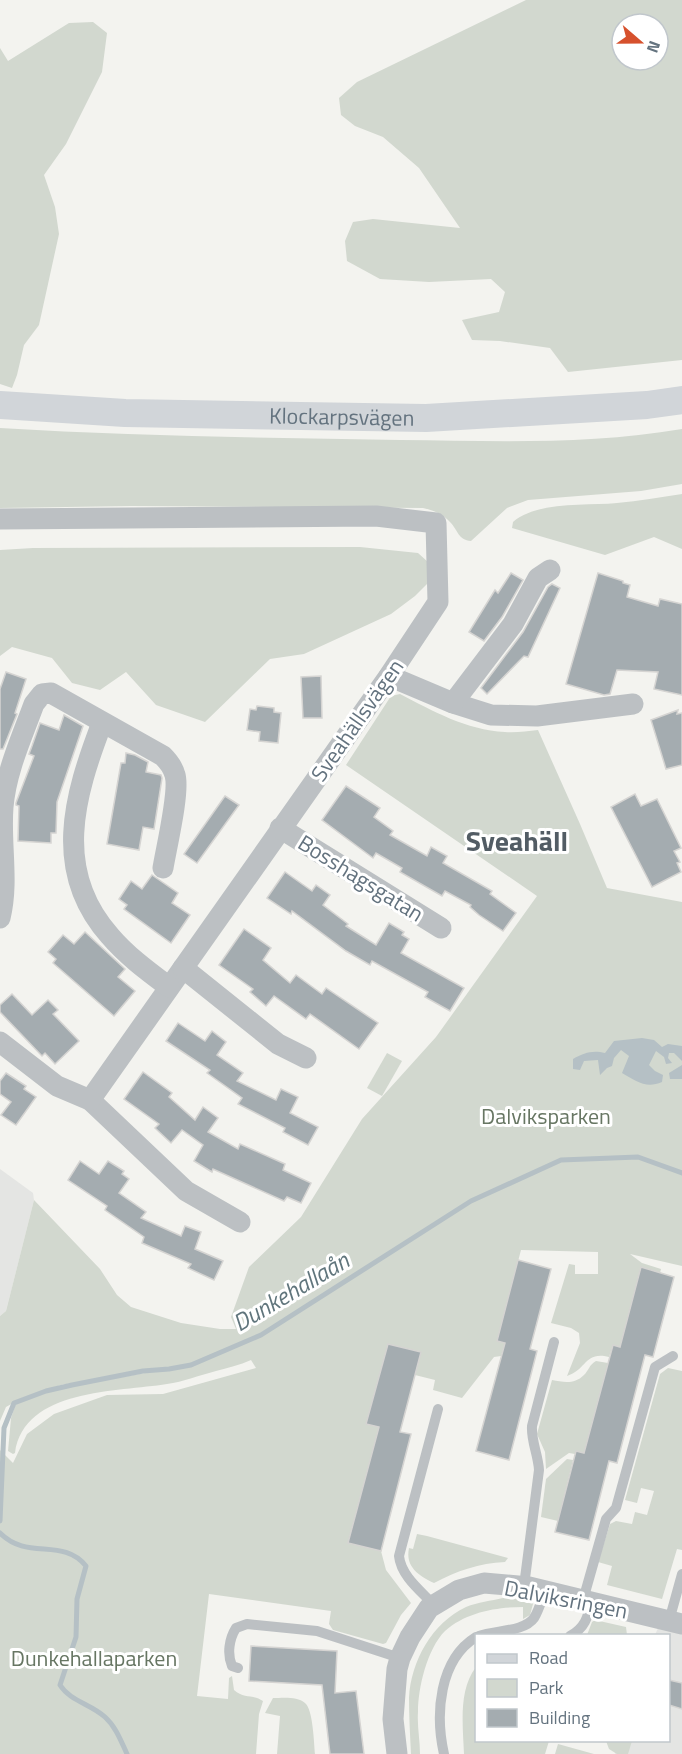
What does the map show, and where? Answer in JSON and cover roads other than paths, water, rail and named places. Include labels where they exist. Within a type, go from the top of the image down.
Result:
[{"type":"street","name":"Klockarpsvägen","points":[[0,405],[124,413],[426,418],[647,405],[682,400]]},
{"type":"street","name":"Sveahällsvägen","points":[[0,519],[376,516],[436,523],[438,602],[389,676],[90,1100]]},
{"type":"street","points":[[453,703],[513,624],[538,578],[550,570]]},
{"type":"street","points":[[389,676],[453,703],[491,715],[537,716],[633,704]]},
{"type":"street","points":[[0,918],[4,887],[3,807],[6,789],[34,704],[42,694],[51,693],[163,756],[171,764],[176,777],[176,795],[163,868]]},
{"type":"street","points":[[102,723],[78,795],[72,836],[73,859],[78,882],[92,913],[110,936],[169,987]]},
{"type":"street","name":"Bosshagsgatan","points":[[280,828],[441,928]]},
{"type":"street","points":[[183,968],[278,1044],[306,1058]]},
{"type":"street","points":[[0,1042],[57,1086],[90,1100],[186,1191],[240,1222]]},
{"type":"street","name":"Dalviksringen","points":[[397,1754],[393,1719],[400,1658],[410,1637],[429,1608],[459,1590],[484,1583],[535,1588],[675,1622]]},
{"type":"lane","points":[[483,1634],[494,1630],[525,1626],[533,1620],[537,1612],[535,1588],[540,1470],[531,1437],[554,1342]]},
{"type":"lane","points":[[572,1634],[584,1625],[587,1601],[606,1518],[616,1508],[655,1367],[673,1356]]},
{"type":"lane","points":[[434,1605],[406,1576],[400,1565],[399,1556],[438,1409]]},
{"type":"lane","points":[[675,1622],[682,1575]]},
{"type":"lane","points":[[238,1668],[232,1666],[229,1659],[231,1638],[236,1628],[247,1624],[317,1631],[400,1658]]},
{"type":"lane","points":[[444,1754],[440,1713],[446,1678],[458,1652],[475,1638]]},
{"type":"waterway","name":"Dunkehallaån","points":[[0,1521],[4,1428],[14,1403],[46,1391],[72,1385],[143,1371],[191,1365],[261,1335],[471,1201],[561,1160],[638,1157],[682,1173]]},
{"type":"waterway","name":"Dunkehallaån","points":[[0,1533],[22,1546],[56,1550],[77,1557],[86,1566],[77,1599],[76,1637],[60,1685],[69,1695],[109,1721],[127,1754]]},
{"type":"district","name":"Sveahäll","points":[[517,841]]},
{"type":"park label","name":"Dalviksparken","points":[[546,1116]]},
{"type":"park label","name":"Dunkehallaparken","points":[[94,1658]]}]
